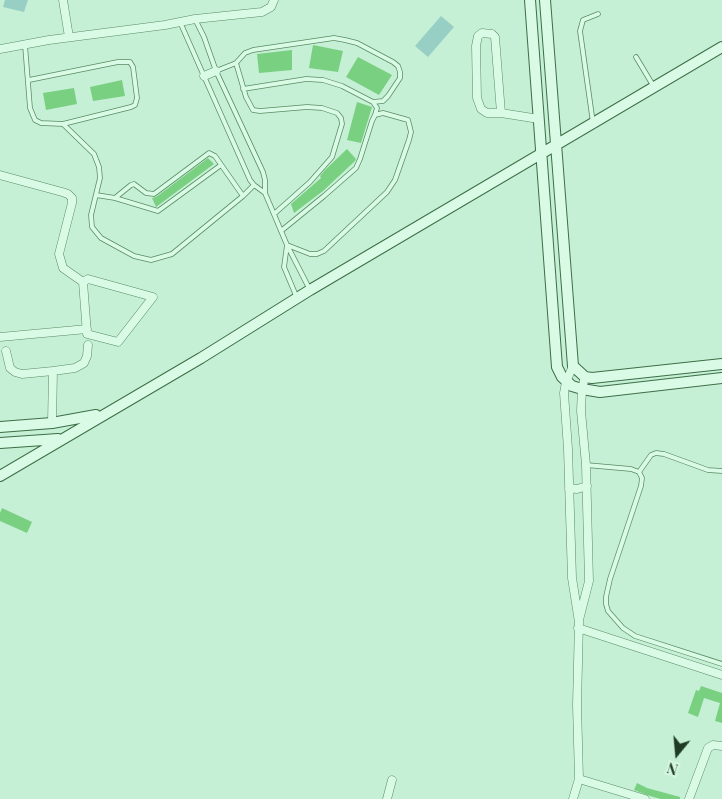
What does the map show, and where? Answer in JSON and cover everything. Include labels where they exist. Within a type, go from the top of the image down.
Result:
[{"type":"street","points":[[63,0],[69,37]]},
{"type":"street","points":[[0,49],[195,19],[262,12],[271,7],[274,0]]},
{"type":"street","points":[[530,0],[557,367],[562,377],[566,382],[582,389],[600,392],[722,378]]},
{"type":"street","points":[[545,0],[574,366],[566,382],[564,393],[568,443],[572,578],[578,625],[577,705],[579,779],[573,799]]},
{"type":"street","points":[[501,113],[495,37],[492,34],[482,33],[476,39],[478,104],[481,110],[539,119]]},
{"type":"street","points":[[0,476],[201,358],[310,290],[722,47]]},
{"type":"street","points":[[204,76],[216,70]]},
{"type":"street","points":[[0,175],[62,192],[72,198],[59,254],[63,268],[83,282]]},
{"type":"street","points":[[88,279],[153,297],[118,342],[87,334],[83,282],[88,279]]},
{"type":"street","points":[[0,337],[87,329]]},
{"type":"street","points":[[6,351],[10,368],[22,374],[75,368],[84,363],[88,345]]},
{"type":"street","points":[[574,366],[585,377],[601,377],[722,364]]},
{"type":"street","points":[[52,423],[53,371]]},
{"type":"street","points":[[578,625],[589,581],[587,486],[581,411],[582,389],[585,377]]},
{"type":"street","points":[[0,427],[52,423],[104,414]]},
{"type":"street","points":[[0,442],[61,439]]},
{"type":"street","points":[[568,443],[584,444]]},
{"type":"street","points":[[569,488],[577,489],[587,486]]},
{"type":"street","points":[[571,541],[588,541]]},
{"type":"street","points":[[578,625],[722,676]]},
{"type":"street","points":[[689,799],[708,748],[713,744],[722,746]]},
{"type":"street","points":[[579,779],[645,799]]},
{"type":"street","points":[[387,799],[392,780]]},
{"type":"lane","points":[[593,123],[580,31],[583,20],[598,14]]},
{"type":"lane","points":[[195,19],[216,70],[263,172],[265,193],[281,231],[310,290]]},
{"type":"lane","points":[[180,22],[254,185],[265,193]]},
{"type":"lane","points":[[216,70],[236,63],[244,53],[253,50],[334,38],[357,43],[398,66],[400,78],[388,96],[383,101],[373,102]]},
{"type":"lane","points":[[25,45],[30,108],[35,120],[41,123],[63,124],[131,107],[136,105],[137,102],[133,67],[130,62],[118,62],[29,80]]},
{"type":"lane","points":[[636,57],[654,87]]},
{"type":"lane","points":[[236,63],[243,89],[253,110],[322,108],[336,112],[341,118],[342,124],[332,157],[310,182],[274,214]]},
{"type":"lane","points":[[243,89],[306,79],[323,80],[342,86],[373,102],[377,108],[356,168],[281,231]]},
{"type":"lane","points":[[287,245],[310,254],[324,251],[387,192],[395,180],[409,140],[410,125],[408,120],[383,113],[376,115]]},
{"type":"lane","points":[[63,124],[94,154],[99,167],[100,178],[91,215],[92,228],[101,238],[134,256],[151,260],[172,254],[254,185]]},
{"type":"lane","points":[[115,198],[131,184],[134,184],[146,193],[154,194],[209,153],[215,156],[243,196]]},
{"type":"lane","points":[[96,195],[115,198],[158,211],[221,165]]},
{"type":"lane","points":[[287,245],[284,267],[297,298]]},
{"type":"lane","points":[[640,472],[651,455],[656,453],[664,454],[708,470],[722,471]]},
{"type":"lane","points":[[586,465],[631,469],[640,472]]},
{"type":"lane","points":[[640,472],[642,478],[641,486],[610,579],[606,604],[608,611],[623,628],[635,636],[722,664]]},
{"type":"shaded area","points":[[5,0],[28,0],[24,12],[3,7]]},
{"type":"shaded area","points":[[441,16],[454,27],[428,57],[415,46]]},
{"type":"building","points":[[313,45],[343,51],[338,72],[309,68]]},
{"type":"building","points":[[292,50],[292,70],[259,73],[257,54]]},
{"type":"building","points":[[358,57],[392,75],[379,95],[346,77]]},
{"type":"building","points":[[122,80],[125,96],[93,101],[90,87]]},
{"type":"building","points":[[74,88],[77,104],[46,110],[43,93]]},
{"type":"building","points":[[357,102],[372,107],[361,143],[347,140]]},
{"type":"building","points":[[347,149],[356,159],[355,161],[323,191],[294,213],[291,204],[321,178],[320,176],[325,170]]},
{"type":"building","points":[[208,158],[214,164],[156,207],[152,198],[156,197]]},
{"type":"building","points":[[2,508],[32,522],[27,533],[0,521]]},
{"type":"building","points":[[701,686],[722,693],[722,723],[715,721],[720,703],[704,698],[698,717],[688,713],[696,690],[699,691]]},
{"type":"building","points":[[637,783],[647,788],[680,797],[680,799],[661,799],[650,796],[634,790]]}]
